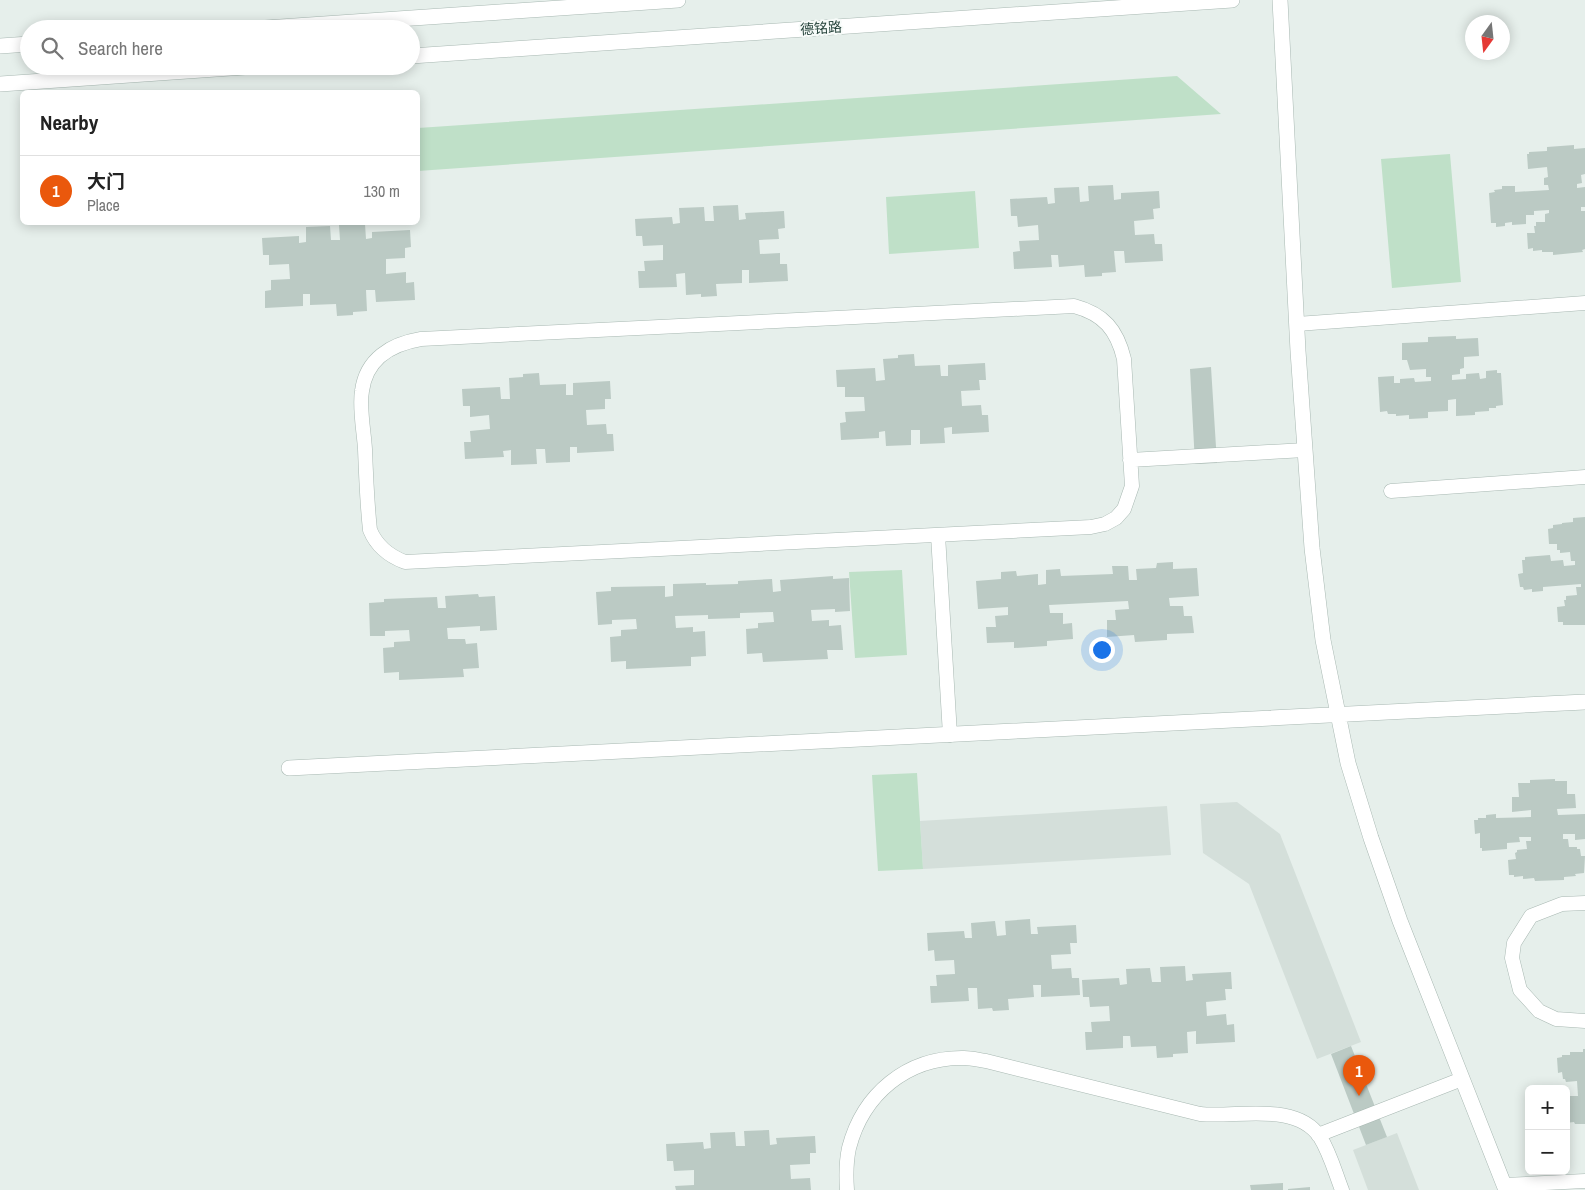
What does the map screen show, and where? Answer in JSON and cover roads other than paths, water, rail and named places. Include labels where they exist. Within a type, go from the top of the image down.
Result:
[{"type":"street","points":[[383,20],[678,0]]},
{"type":"street","name":"德铭路","points":[[420,55],[1232,0]]},
{"type":"street","points":[[1280,0],[1305,450],[1312,548],[1322,640],[1348,763],[1371,838],[1400,921],[1505,1188]]},
{"type":"street","points":[[0,46],[20,45]]},
{"type":"street","points":[[0,84],[130,75]]},
{"type":"street","points":[[289,768],[1585,702]]},
{"type":"lane","points":[[1297,324],[1585,303]]},
{"type":"lane","points":[[1074,306],[1089,310],[1103,320],[1114,331],[1121,345],[1124,359],[1132,486],[1124,509],[1116,518],[1105,524],[1091,527],[938,535],[405,562],[392,557],[374,541],[370,530],[361,393],[364,381],[370,366],[379,356],[405,342],[421,339],[1074,306]]},
{"type":"lane","points":[[1130,460],[1305,450]]},
{"type":"lane","points":[[1391,491],[1585,477]]},
{"type":"lane","points":[[938,535],[950,735]]},
{"type":"lane","points":[[1585,903],[1562,904],[1531,916],[1514,943],[1512,958],[1520,990],[1539,1011],[1556,1019],[1585,1021]]},
{"type":"lane","points":[[847,1190],[848,1149],[863,1112],[892,1080],[911,1069],[931,1062],[965,1058],[1200,1114],[1218,1116],[1282,1114],[1298,1118],[1309,1125],[1325,1146],[1342,1190]]},
{"type":"lane","points":[[1318,1135],[1462,1078]]},
{"type":"lane","points":[[1505,1188],[1585,1181]]},
{"type":"place","name":"大门","points":[[1359,1096]]}]
